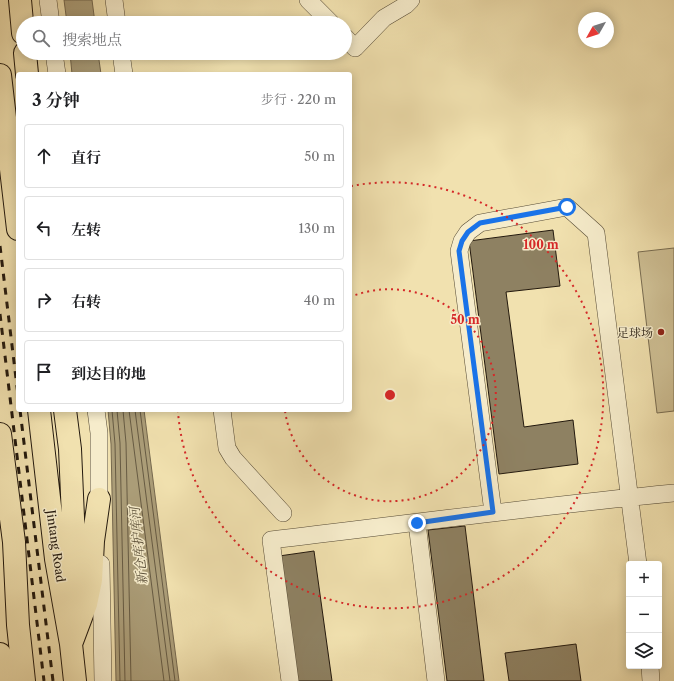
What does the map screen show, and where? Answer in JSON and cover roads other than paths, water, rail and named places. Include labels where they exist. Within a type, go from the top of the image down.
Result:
[{"type":"highway","points":[[20,0],[21,16]]},
{"type":"highway","points":[[0,75],[16,212]]},
{"type":"highway","name":"Jintang Road","points":[[39,412],[56,559],[71,644],[75,681]]},
{"type":"highway","points":[[65,412],[70,449],[75,563],[71,644]]},
{"type":"highway","points":[[0,434],[14,542],[18,625],[24,681]]},
{"type":"highway","points":[[71,644],[86,604],[91,580],[93,540],[99,499]]},
{"type":"highway","points":[[0,558],[18,625]]},
{"type":"street","points":[[48,0],[50,16]]},
{"type":"street","points":[[114,0],[116,16]]},
{"type":"street","points":[[308,0],[324,16]]},
{"type":"street","points":[[352,45],[355,48],[384,18],[406,5],[411,0]]},
{"type":"street","points":[[55,60],[57,72]]},
{"type":"street","points":[[122,60],[124,72]]},
{"type":"street","points":[[493,512],[459,251],[462,241],[468,232],[480,223],[567,207],[596,234],[631,497],[638,561]]},
{"type":"street","points":[[96,412],[99,433],[99,499],[104,681]]},
{"type":"street","points":[[222,412],[227,448],[233,458],[283,513]]},
{"type":"street","points":[[290,681],[271,540],[417,523],[493,512],[674,493]]},
{"type":"street","points":[[417,523],[436,681]]},
{"type":"street","points":[[650,669],[651,681]]},
{"type":"water","points":[[64,0],[92,0],[94,16],[66,16]]},
{"type":"water","points":[[71,60],[99,60],[101,72],[72,72]]},
{"type":"water","name":"新仓库护库河","points":[[108,412],[144,412],[179,681],[116,681],[111,444]]},
{"type":"railway","points":[[0,246],[16,378]]},
{"type":"railway","points":[[0,314],[44,681]]},
{"type":"railway","points":[[20,412],[53,681]]},
{"type":"place","name":"足球场","points":[[661,332]]}]
